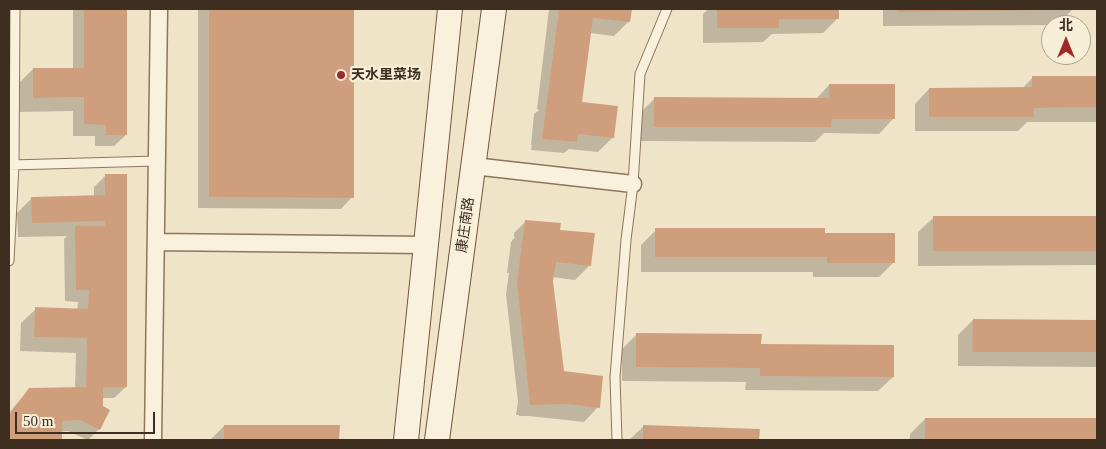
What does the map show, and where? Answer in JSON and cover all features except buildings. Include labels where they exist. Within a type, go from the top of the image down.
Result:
[{"type":"main road","points":[[406,440],[450,9]]},
{"type":"main road","name":"康庄南路","points":[[437,440],[494,9]]},
{"type":"street","points":[[153,440],[159,9]]},
{"type":"street","points":[[473,166],[633,184]]},
{"type":"street","points":[[156,242],[426,245]]},
{"type":"lane","points":[[9,261],[14,9]]},
{"type":"lane","points":[[617,440],[615,377],[626,240],[633,184],[640,74],[667,9]]},
{"type":"lane","points":[[12,165],[157,161]]},
{"type":"place","name":"天水里菜场","points":[[341,75]]}]
